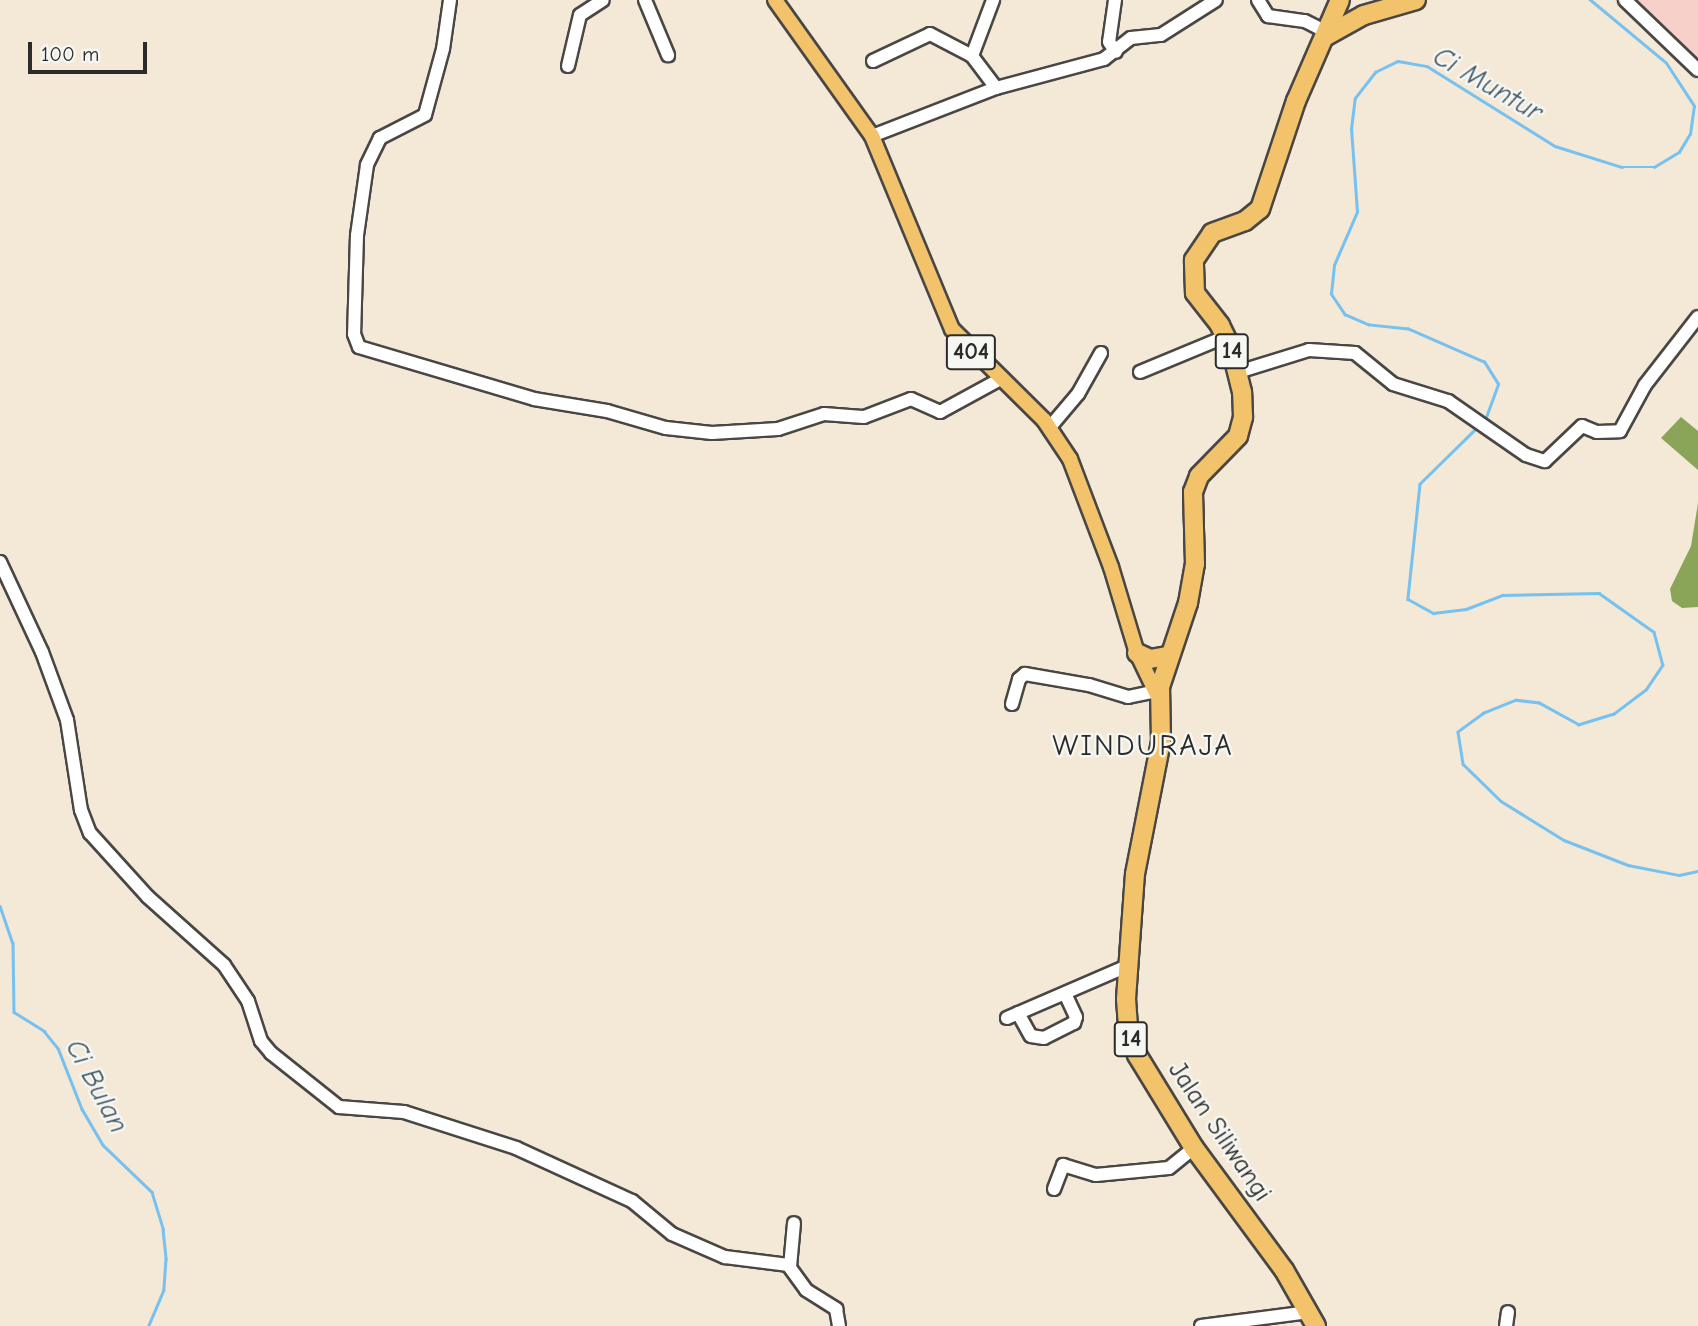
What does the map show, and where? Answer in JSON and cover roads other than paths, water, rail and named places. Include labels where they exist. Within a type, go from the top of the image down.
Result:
[{"type":"highway","name":"14","points":[[1156,696],[1167,656],[1188,603],[1195,564],[1195,484],[1241,428],[1244,404],[1227,336],[1195,293],[1194,260],[1212,233],[1245,221],[1260,209],[1281,142],[1340,0]]},
{"type":"highway","points":[[1326,34],[1364,15],[1416,0]]},
{"type":"highway","points":[[1137,653],[1150,659],[1167,656]]},
{"type":"highway","name":"Jalan Siliwangi","points":[[1156,696],[1161,742],[1135,874],[1127,966],[1126,1014],[1132,1043],[1194,1149],[1284,1270],[1312,1319]]},
{"type":"main road","name":"404","points":[[775,0],[872,136],[952,329],[1050,427],[1070,459],[1091,513],[1137,653],[1156,696]]},
{"type":"street","points":[[450,0],[443,49],[425,115],[387,132],[374,143],[369,157],[357,235],[354,334],[359,347],[534,399],[607,411],[666,428],[712,433],[778,429],[824,414],[864,416],[911,399],[940,412],[1002,378]]},
{"type":"street","points":[[568,66],[580,15],[603,0]]},
{"type":"street","points":[[645,0],[668,55]]},
{"type":"street","points":[[972,56],[993,0]]},
{"type":"street","points":[[1115,0],[1109,42],[1116,52]]},
{"type":"street","points":[[872,136],[996,88],[1116,52],[1131,38],[1164,33],[1216,0]]},
{"type":"street","points":[[1258,0],[1268,16],[1306,21],[1326,34]]},
{"type":"street","points":[[1625,0],[1698,70]]},
{"type":"street","points":[[873,61],[926,33],[972,56],[996,88]]},
{"type":"street","points":[[1238,372],[1309,350],[1347,351],[1367,360],[1393,384],[1443,399],[1539,461],[1549,460],[1583,426],[1597,432],[1619,432],[1645,385],[1698,317]]},
{"type":"street","points":[[1140,372],[1227,336]]},
{"type":"street","points":[[1050,427],[1073,401],[1101,353]]},
{"type":"street","points":[[0,562],[42,652],[67,720],[81,810],[90,833],[148,897],[224,965],[248,1000],[261,1041],[271,1053],[339,1107],[404,1112],[516,1148],[615,1192],[645,1209],[672,1234],[724,1258],[790,1267]]},
{"type":"street","points":[[1012,704],[1019,679],[1025,674],[1089,685],[1128,697],[1156,696]]},
{"type":"street","points":[[1065,993],[1076,1017],[1074,1023],[1044,1038],[1033,1038],[1012,1016],[1127,966]]},
{"type":"street","points":[[1054,1189],[1063,1165],[1096,1175],[1169,1168],[1194,1149]]},
{"type":"street","points":[[794,1223],[790,1267],[806,1290],[836,1309],[839,1326]]},
{"type":"street","points":[[1506,1326],[1508,1312]]},
{"type":"street","points":[[1201,1326],[1312,1319]]},
{"type":"waterway","name":"Ci Muntur","points":[[1485,420],[1498,384],[1484,362],[1408,329],[1369,325],[1345,315],[1331,294],[1334,265],[1357,212],[1351,129],[1355,98],[1375,72],[1398,61],[1427,66],[1555,146],[1622,167],[1654,167],[1679,152],[1690,134],[1694,106],[1666,63],[1590,0]]},
{"type":"waterway","name":"Ci Muntur","points":[[1478,427],[1420,484],[1408,599],[1433,613],[1466,609],[1502,595],[1599,593],[1654,632],[1663,665],[1646,690],[1614,714],[1579,725],[1539,703],[1516,700],[1484,713],[1458,732],[1463,764],[1501,801],[1564,840],[1628,865],[1679,875],[1698,871]]},
{"type":"waterway","name":"Ci Bulan","points":[[0,906],[13,943],[14,1012],[44,1031],[58,1048],[82,1109],[103,1145],[152,1192],[163,1229],[166,1259],[164,1290],[149,1326]]},
{"type":"district","name":"WINDURAJA","points":[[1143,746]]}]
